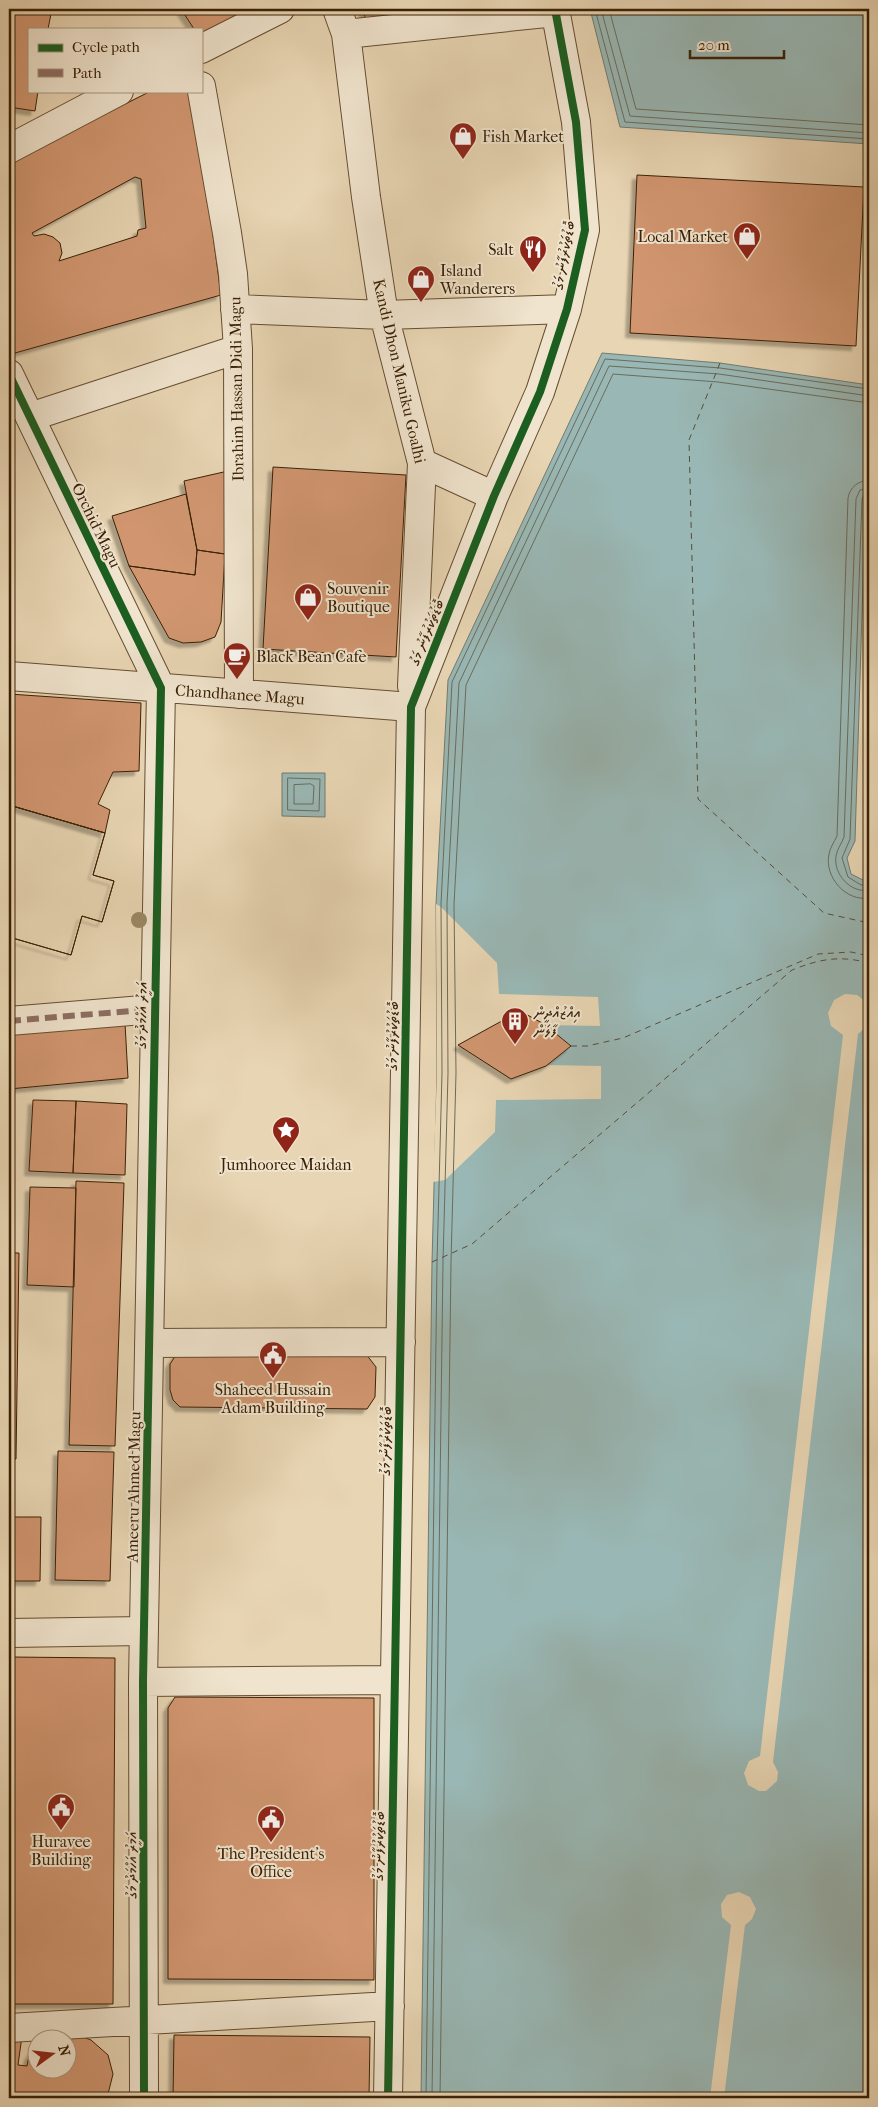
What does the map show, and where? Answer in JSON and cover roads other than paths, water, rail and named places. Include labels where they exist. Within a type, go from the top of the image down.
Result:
[{"type":"street","points":[[202,48],[280,9]]},
{"type":"street","name":"Kandi Dhon Maniku Goalhi","points":[[338,9],[346,34],[366,197],[384,315],[422,463],[411,707]]},
{"type":"street","points":[[346,34],[556,10]]},
{"type":"street","name":"ބޮޑުތަކުރުފާނު މަގު","points":[[388,2098],[411,707],[494,496],[540,392],[567,309],[585,230],[576,122],[556,10]]},
{"type":"street","points":[[9,149],[117,92]]},
{"type":"street","name":"Ibrahim Hassan Didi Magu","points":[[202,92],[227,233],[238,349],[239,694]]},
{"type":"street","points":[[235,309],[384,315],[567,309]]},
{"type":"street","points":[[30,417],[238,349]]},
{"type":"street","name":"Orchid Magu","points":[[9,374],[161,688]]},
{"type":"street","points":[[422,463],[494,496]]},
{"type":"street","name":"Chandhanee Magu","points":[[9,676],[411,707]]},
{"type":"street","name":"އަމީރު އަހްމަދު މަގު","points":[[149,1343],[161,688]]},
{"type":"street","points":[[9,1021],[155,1008]]},
{"type":"street","points":[[149,1343],[400,1342]]},
{"type":"street","name":"Ameeru Ahmed Magu","points":[[144,1631],[149,1343]]},
{"type":"street","points":[[9,1633],[144,1631]]},
{"type":"street","name":"އަމީރު އަހްމަދު މަގު","points":[[144,1631],[144,2098]]},
{"type":"street","points":[[144,1682],[394,1680]]},
{"type":"street","points":[[9,2028],[390,2006]]},
{"type":"water","points":[[590,9],[869,9],[869,144],[620,127]]},
{"type":"water","points":[[602,353],[720,363],[869,385],[855,841],[847,858],[851,874],[863,880],[869,879],[869,2098],[421,2098],[432,1262],[437,1073],[436,904],[448,680]]},
{"type":"water","points":[[282,773],[325,773],[325,817],[282,816]]},
{"type":"place","name":"Fish Market","points":[[463,160]]},
{"type":"place","name":"Local Market","points":[[747,260]]},
{"type":"place","name":"Salt","points":[[533,273]]},
{"type":"place","name":"Island Wanderers","points":[[421,303]]},
{"type":"place","name":"Souvenir Boutique","points":[[308,621]]},
{"type":"place","name":"Black Bean Cafe","points":[[237,680]]},
{"type":"place","name":"އިއްޒުއްދީން ފާލަން","points":[[515,1045]]},
{"type":"place","name":"Jumhooree Maidan","points":[[286,1154]]},
{"type":"place","name":"Shaheed Hussain Adam Building","points":[[273,1379]]},
{"type":"place","name":"Huravee Building","points":[[61,1831]]},
{"type":"place","name":"The President's Office","points":[[271,1843]]}]
